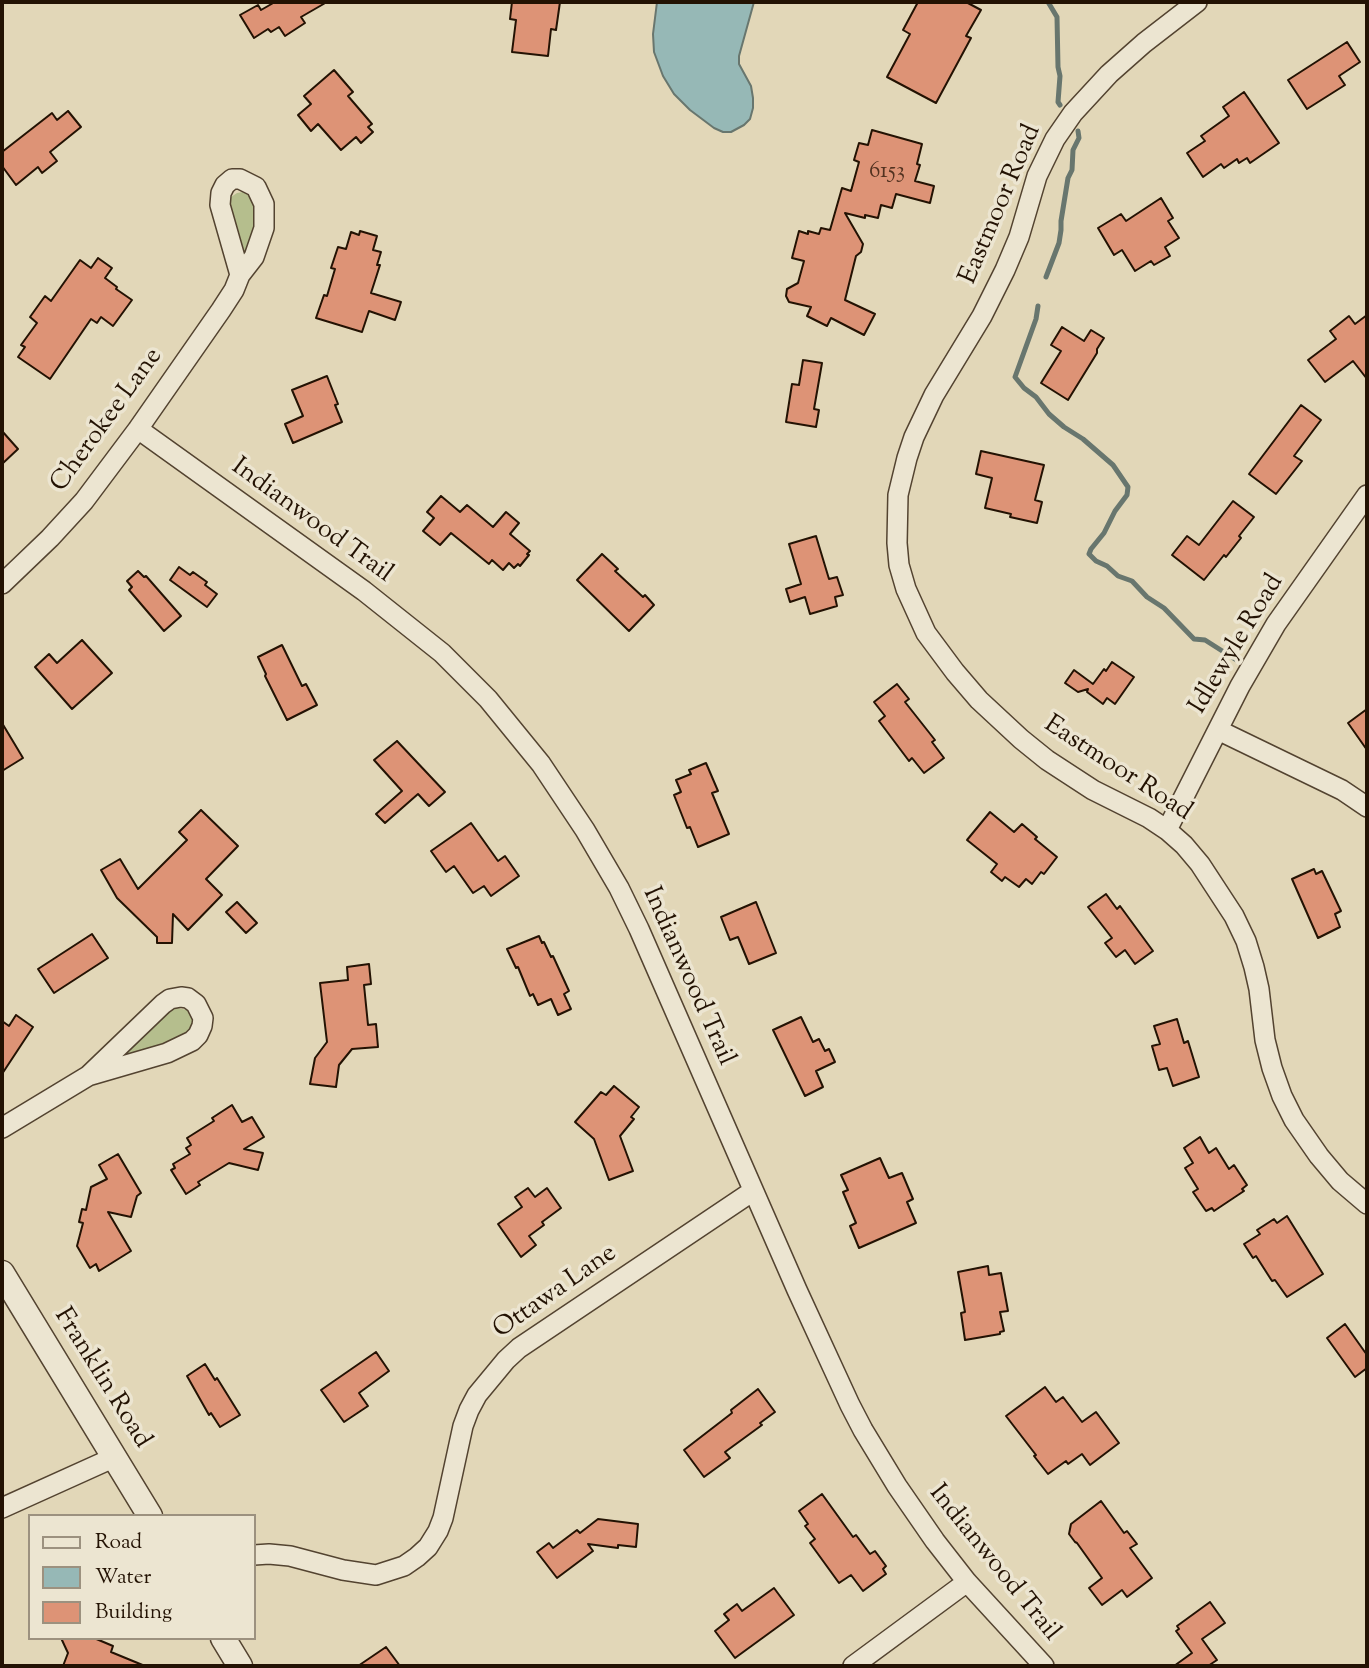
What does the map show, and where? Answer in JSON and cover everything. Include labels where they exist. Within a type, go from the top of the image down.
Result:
[{"type":"street","name":"Eastmoor Road","points":[[1198,2],[1109,74],[1073,113],[1055,139],[1037,176],[1006,270],[934,396],[914,438],[901,480],[897,517],[900,565],[906,589],[926,633],[979,700],[1047,760],[1093,790],[1167,830],[1200,864],[1234,916],[1246,941],[1259,989],[1265,1040],[1272,1068],[1294,1121],[1340,1181],[1367,1205]]},
{"type":"street","name":"Cherokee Lane","points":[[2,584],[50,538],[84,500],[138,429],[221,310],[240,275]]},
{"type":"street","name":"Indianwood Trail","points":[[138,429],[364,592],[442,653],[488,699],[526,744],[585,830],[627,904],[753,1191],[863,1430],[935,1541],[967,1582],[1044,1666]]},
{"type":"street","name":"Idlewyle Road","points":[[1167,830],[1250,668],[1276,624],[1367,495]]},
{"type":"street","points":[[1218,730],[1342,790],[1367,807]]},
{"type":"street","points":[[2,1128],[88,1076],[170,999],[188,998],[197,1004],[203,1018],[202,1026],[192,1041],[167,1053],[88,1076]]},
{"type":"street","name":"Ottawa Lane","points":[[256,1555],[290,1556],[343,1570],[376,1575],[404,1566],[417,1557],[428,1546],[443,1518],[469,1410],[477,1395],[506,1360],[519,1348],[753,1191]]},
{"type":"street","name":"Franklin Road","points":[[2,1273],[149,1514]]},
{"type":"street","points":[[2,1508],[115,1457]]},
{"type":"street","points":[[853,1666],[967,1582]]},
{"type":"street","points":[[224,1640],[240,1666]]},
{"type":"green space","points":[[243,192],[254,197],[259,220],[243,260],[230,216],[229,201],[237,193]]},
{"type":"green space","points":[[169,1010],[187,1010],[193,1019],[193,1025],[187,1035],[149,1052],[116,1057]]},
{"type":"water","points":[[657,2],[754,2],[739,56],[739,64],[751,86],[753,98],[750,119],[744,125],[731,132],[723,132],[690,110],[674,94],[663,76],[654,52]]},
{"type":"building","points":[[275,2],[327,2],[301,17],[305,23],[285,36],[279,27],[271,32],[268,29],[254,38],[240,15],[258,5],[261,10]]},
{"type":"building","points":[[512,2],[560,2],[556,30],[551,29],[548,56],[512,52],[516,20],[510,19]]},
{"type":"building","points":[[918,2],[966,2],[981,10],[966,36],[971,38],[936,103],[887,77],[910,34],[903,30]]},
{"type":"building","points":[[1347,42],[1360,62],[1339,76],[1345,85],[1307,109],[1288,80]]},
{"type":"building","points":[[334,70],[353,92],[348,96],[372,124],[368,127],[373,132],[361,143],[356,137],[341,150],[318,124],[311,131],[298,115],[311,104],[304,96]]},
{"type":"building","points":[[1244,92],[1279,143],[1250,163],[1247,158],[1239,163],[1237,159],[1224,168],[1221,164],[1203,177],[1187,153],[1205,141],[1201,136],[1229,116],[1223,107]]},
{"type":"building","points":[[68,111],[81,127],[50,152],[57,161],[42,173],[38,167],[16,185],[2,166],[2,152],[52,113],[57,120]]},
{"type":"building","points":[[872,130],[922,144],[915,181],[934,186],[930,203],[896,194],[892,208],[881,205],[878,218],[845,213],[863,244],[861,252],[856,256],[845,300],[875,314],[864,335],[831,318],[827,326],[807,316],[811,307],[789,302],[786,296],[787,289],[798,283],[804,261],[792,258],[799,231],[819,234],[821,228],[830,230],[842,188],[851,191],[859,162],[854,160],[859,143],[868,145]]},
{"type":"building","points":[[1161,198],[1173,218],[1168,221],[1179,238],[1165,247],[1170,256],[1154,265],[1151,261],[1135,271],[1122,250],[1114,255],[1098,228],[1121,214],[1126,221]]},
{"type":"building","points":[[360,231],[377,236],[373,250],[381,252],[377,265],[380,265],[371,293],[401,302],[395,320],[369,311],[362,332],[316,318],[324,295],[327,296],[335,269],[331,268],[338,247],[346,249],[351,232],[359,235]]},
{"type":"building","points":[[98,258],[112,268],[105,278],[132,300],[113,326],[101,317],[97,323],[91,319],[50,379],[18,357],[25,347],[21,345],[37,323],[30,317],[45,296],[51,301],[80,260],[91,268]]},
{"type":"building","points":[[1367,315],[1367,379],[1353,361],[1325,382],[1308,360],[1336,339],[1330,331],[1349,316],[1355,324]]},
{"type":"building","points":[[1062,327],[1084,341],[1091,330],[1104,338],[1068,400],[1041,383],[1061,351],[1051,345]]},
{"type":"building","points":[[803,360],[822,363],[814,409],[819,410],[816,427],[786,422],[792,384],[799,385]]},
{"type":"building","points":[[327,376],[342,422],[293,443],[285,424],[303,416],[292,390]]},
{"type":"building","points":[[1301,405],[1321,420],[1294,456],[1302,461],[1276,494],[1249,474]]},
{"type":"building","points":[[2,431],[18,449],[2,464]]},
{"type":"building","points":[[981,451],[1044,465],[1035,500],[1042,502],[1037,523],[985,508],[992,478],[976,474]]},
{"type":"building","points":[[441,496],[460,512],[467,505],[493,527],[506,512],[519,523],[510,534],[530,551],[527,554],[529,555],[520,566],[518,564],[514,568],[509,563],[503,570],[492,560],[489,564],[451,533],[440,545],[423,531],[434,518],[427,512]]},
{"type":"building","points":[[1233,501],[1254,517],[1226,557],[1224,555],[1204,580],[1172,555],[1187,536],[1199,545]]},
{"type":"building","points":[[816,536],[829,579],[837,577],[843,595],[835,597],[837,606],[810,614],[805,597],[790,602],[786,589],[801,584],[789,544]]},
{"type":"building","points":[[602,554],[618,569],[615,571],[654,605],[629,631],[577,580]]},
{"type":"building","points":[[179,567],[190,575],[193,572],[217,594],[207,607],[170,580]]},
{"type":"building","points":[[138,571],[146,576],[181,616],[164,631],[129,590],[132,587],[127,581]]},
{"type":"building","points":[[82,640],[112,673],[72,709],[35,667],[49,654],[57,663]]},
{"type":"building","points":[[282,645],[302,686],[306,684],[317,705],[287,720],[258,657]]},
{"type":"building","points":[[1112,662],[1134,677],[1115,704],[1107,698],[1103,704],[1087,692],[1088,689],[1078,692],[1065,683],[1074,670],[1093,684]]},
{"type":"building","points":[[897,684],[909,699],[905,702],[935,740],[932,742],[944,758],[924,773],[912,758],[909,761],[879,721],[885,716],[874,702]]},
{"type":"building","points":[[1367,709],[1367,750],[1348,723]]},
{"type":"building","points":[[2,723],[23,758],[2,771]]},
{"type":"building","points":[[397,741],[445,792],[429,806],[418,794],[385,823],[376,814],[402,791],[374,760]]},
{"type":"building","points":[[706,763],[718,791],[712,793],[729,834],[698,847],[674,795],[681,792],[676,780],[691,774],[689,770]]},
{"type":"building","points":[[201,810],[238,846],[206,879],[222,895],[188,930],[173,914],[172,943],[157,943],[157,937],[117,898],[101,870],[120,859],[138,889],[187,840],[179,832]]},
{"type":"building","points":[[990,812],[1014,832],[1022,824],[1057,857],[1032,884],[1026,879],[1019,887],[1005,877],[1002,881],[991,872],[997,864],[967,840]]},
{"type":"building","points":[[471,823],[498,861],[505,856],[519,876],[491,896],[484,886],[473,893],[454,866],[446,872],[431,851]]},
{"type":"building","points":[[1314,869],[1316,874],[1322,871],[1341,911],[1335,914],[1340,927],[1318,938],[1292,879]]},
{"type":"building","points":[[1106,894],[1117,909],[1120,906],[1153,951],[1135,964],[1125,950],[1116,957],[1105,943],[1112,938],[1088,907]]},
{"type":"building","points":[[237,902],[257,923],[246,933],[226,912]]},
{"type":"building","points":[[756,902],[776,953],[749,964],[738,937],[730,940],[721,917]]},
{"type":"building","points":[[92,934],[108,958],[54,993],[38,969]]},
{"type":"building","points":[[539,936],[551,957],[553,956],[569,991],[564,994],[571,1009],[558,1015],[551,999],[538,1005],[533,994],[530,996],[507,949]]},
{"type":"building","points":[[369,964],[371,984],[364,985],[368,1025],[376,1024],[378,1047],[352,1049],[339,1065],[336,1087],[310,1084],[315,1058],[327,1042],[320,983],[348,980],[347,967]]},
{"type":"building","points":[[16,1015],[33,1027],[2,1074],[2,1021],[9,1026]]},
{"type":"building","points":[[801,1017],[813,1042],[819,1039],[825,1051],[829,1049],[835,1062],[816,1071],[823,1087],[805,1096],[773,1030]]},
{"type":"building","points":[[1177,1019],[1184,1043],[1188,1041],[1199,1077],[1173,1086],[1167,1068],[1159,1070],[1152,1046],[1160,1044],[1154,1026]]},
{"type":"building","points":[[614,1086],[639,1107],[631,1117],[634,1119],[620,1136],[633,1171],[609,1180],[594,1139],[575,1122],[601,1092],[606,1095]]},
{"type":"building","points":[[232,1105],[242,1122],[252,1117],[264,1137],[244,1149],[263,1153],[258,1170],[229,1163],[198,1182],[200,1185],[186,1194],[171,1170],[175,1168],[173,1164],[190,1154],[186,1148],[191,1145],[187,1138],[214,1121],[212,1118]]},
{"type":"building","points":[[1200,1137],[1209,1153],[1216,1148],[1229,1169],[1234,1165],[1247,1185],[1242,1189],[1244,1191],[1214,1211],[1212,1208],[1206,1211],[1193,1192],[1198,1189],[1185,1168],[1193,1163],[1184,1148]]},
{"type":"building","points":[[118,1154],[141,1193],[137,1196],[131,1217],[108,1212],[131,1251],[99,1271],[96,1264],[90,1268],[77,1246],[83,1223],[79,1222],[82,1209],[86,1210],[91,1187],[107,1179],[99,1165]]},
{"type":"building","points":[[880,1158],[889,1178],[902,1173],[913,1199],[907,1202],[916,1223],[859,1248],[850,1226],[856,1223],[843,1192],[848,1190],[841,1175]]},
{"type":"building","points":[[528,1188],[535,1197],[547,1188],[561,1208],[529,1236],[536,1245],[521,1257],[498,1224],[522,1207],[515,1197]]},
{"type":"building","points":[[1287,1216],[1323,1274],[1287,1297],[1244,1244],[1260,1234],[1257,1230],[1274,1219],[1277,1223]]},
{"type":"building","points":[[988,1266],[989,1275],[1001,1273],[1008,1311],[1000,1312],[1004,1331],[965,1340],[961,1313],[965,1312],[958,1272]]},
{"type":"building","points":[[1345,1324],[1367,1355],[1367,1368],[1355,1377],[1327,1338]]},
{"type":"building","points":[[376,1352],[389,1371],[359,1393],[368,1406],[344,1422],[321,1390]]},
{"type":"building","points":[[205,1364],[240,1415],[220,1427],[211,1413],[209,1415],[187,1376]]},
{"type":"building","points":[[1045,1387],[1056,1402],[1063,1397],[1082,1422],[1096,1412],[1119,1443],[1090,1465],[1082,1454],[1048,1474],[1006,1416]]},
{"type":"building","points":[[758,1389],[775,1412],[725,1452],[730,1458],[704,1477],[684,1450]]},
{"type":"building","points":[[822,1494],[853,1537],[856,1535],[870,1554],[875,1551],[886,1566],[883,1569],[886,1574],[863,1591],[851,1575],[839,1583],[810,1543],[815,1539],[805,1526],[808,1524],[799,1511]]},
{"type":"building","points":[[1101,1501],[1124,1533],[1127,1531],[1137,1544],[1130,1548],[1152,1578],[1127,1597],[1122,1590],[1102,1605],[1089,1588],[1102,1578],[1069,1534],[1071,1524]]},
{"type":"building","points":[[598,1519],[638,1524],[636,1547],[618,1545],[618,1548],[588,1544],[593,1551],[557,1578],[537,1552],[549,1543],[553,1548],[577,1530],[580,1533]]},
{"type":"building","points":[[774,1588],[794,1615],[735,1658],[715,1631],[729,1620],[724,1614],[737,1604],[742,1611]]},
{"type":"building","points":[[1210,1602],[1225,1623],[1202,1639],[1217,1660],[1208,1666],[1174,1666],[1192,1653],[1176,1631],[1179,1629],[1177,1626]]},
{"type":"building","points":[[62,1640],[99,1640],[113,1646],[111,1652],[145,1666],[63,1666],[68,1653]]},
{"type":"building","points":[[386,1647],[400,1666],[358,1666]]},
{"type":"waterway","points":[[1048,2],[1057,17],[1060,105]]},
{"type":"waterway","points":[[1046,277],[1059,243],[1073,150],[1079,138],[1078,131]]},
{"type":"waterway","points":[[1038,306],[1036,319],[1015,377],[1049,414],[1113,465],[1128,487],[1127,495],[1089,554],[1118,576],[1132,581],[1147,597],[1164,608],[1194,639],[1205,640],[1238,661]]}]
